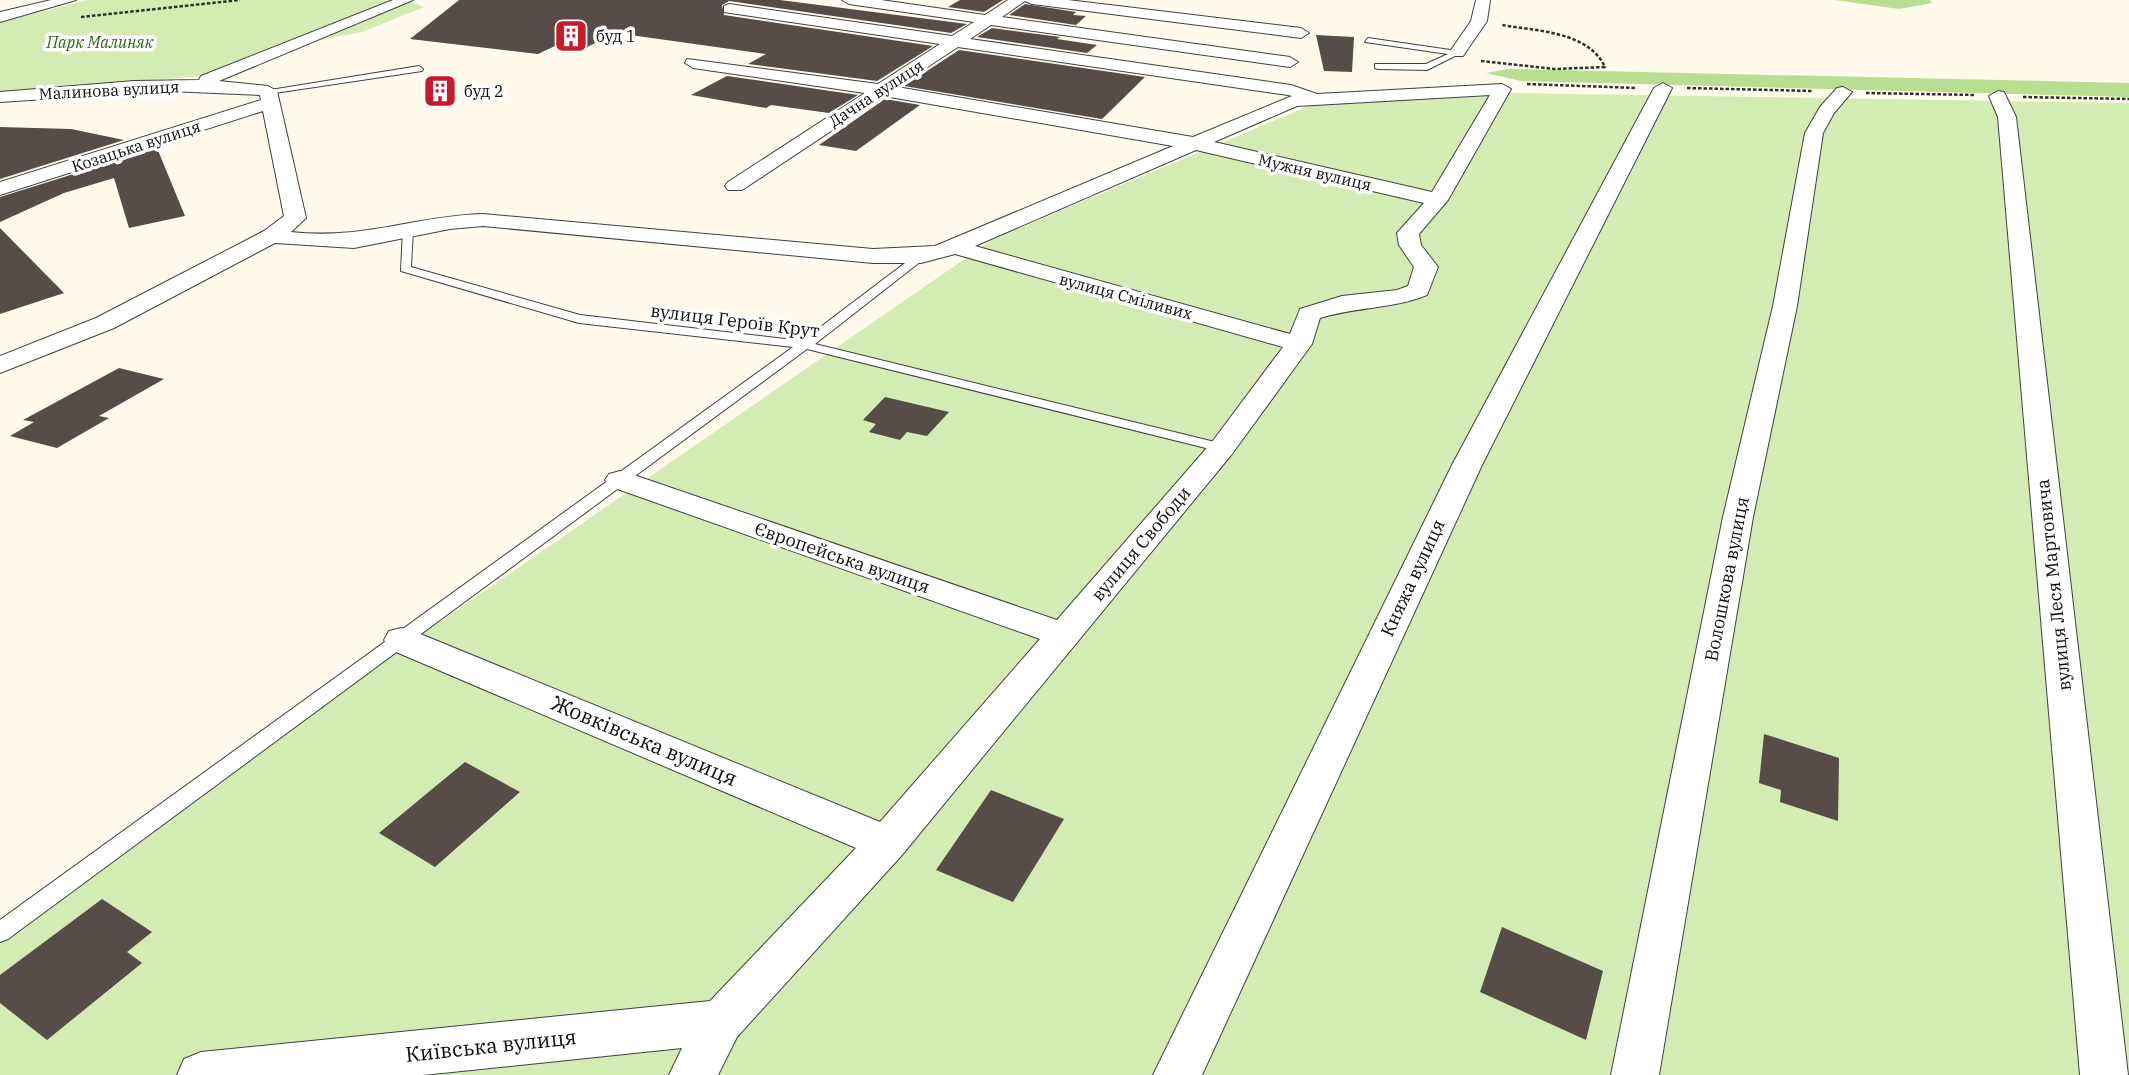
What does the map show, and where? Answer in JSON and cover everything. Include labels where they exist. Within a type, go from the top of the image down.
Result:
[{"type":"street","points":[[0,17],[69,0]]},
{"type":"street","points":[[193,86],[406,0]]},
{"type":"street","points":[[849,0],[1290,62]]},
{"type":"street","name":"Дачна вулиця","points":[[735,186],[985,19],[1018,0]]},
{"type":"street","points":[[1032,0],[1301,33]]},
{"type":"street","points":[[1457,53],[1479,21],[1483,0]]},
{"type":"street","points":[[729,9],[1291,90],[1315,98]]},
{"type":"street","name":"Мужня вулиця","points":[[693,63],[881,90],[1192,143],[1438,200]]},
{"type":"street","name":"Малинова вулиця","points":[[0,97],[144,85],[193,86],[270,97]]},
{"type":"street","name":"Княжа вулиця","points":[[1177,1075],[1467,465],[1663,88]]},
{"type":"street","name":"вулиця Свободи","points":[[721,1023],[887,843],[1222,448],[1300,344],[1309,314],[1342,303],[1401,298],[1419,290],[1426,267],[1410,245],[1408,233],[1438,200],[1502,89],[1315,98]]},
{"type":"street","name":"Волошкова вулиця","points":[[1635,1075],[1738,517],[1785,306],[1814,133],[1826,111],[1843,92]]},
{"type":"street","name":"вулиця Леся Мартовича","points":[[1998,96],[2007,117],[2104,1075]]},
{"type":"street","points":[[4,358],[105,323],[272,236],[295,218],[270,97]]},
{"type":"street","name":"Козацька вулиця","points":[[0,190],[270,97]]},
{"type":"street","points":[[272,236],[328,243],[374,238],[444,221],[484,220],[824,252],[921,256],[954,247],[1278,106],[1315,98]]},
{"type":"street","name":"вулиця Сміливих","points":[[954,247],[1300,344]]},
{"type":"street","name":"Європейська вулиця","points":[[620,480],[1064,635]]},
{"type":"street","name":"Жовківська вулиця","points":[[401,640],[887,843]]},
{"type":"street","points":[[693,1075],[721,1023]]},
{"type":"street","name":"Київська вулиця","points":[[201,1075],[721,1023]]},
{"type":"lane","points":[[1368,40],[1457,53]]},
{"type":"lane","points":[[1378,66],[1427,67],[1457,53]]},
{"type":"lane","points":[[270,97],[419,69]]},
{"type":"lane","name":"вулиця Героїв Крут","points":[[408,229],[405,269],[579,319],[805,345],[1222,448]]},
{"type":"lane","points":[[0,932],[805,345],[921,256]]},
{"type":"path","points":[[80,18],[240,0]]},
{"type":"path","points":[[1457,53],[1513,67],[1588,70],[1605,67],[1594,49],[1579,41],[1479,21]]},
{"type":"green space","name":"Парк Малиняк","points":[[88,0],[407,0],[424,7],[362,32],[304,43],[229,74],[0,92],[0,22]]},
{"type":"green space","points":[[1835,0],[1930,0],[1932,3],[1899,9]]},
{"type":"green space","points":[[1508,69],[2129,83],[2129,97],[1521,81],[1486,73]]},
{"type":"green space","points":[[1509,93],[2129,103],[2129,1075],[0,1075],[0,926],[992,240],[1325,99]]},
{"type":"building","points":[[459,0],[780,0],[967,24],[951,33],[729,1],[722,5],[724,15],[933,46],[877,81],[748,64],[766,54],[616,33],[583,49],[555,46],[538,54],[410,39]]},
{"type":"building","points":[[960,0],[1003,0],[984,12],[948,7]]},
{"type":"building","points":[[1025,4],[1086,16],[1076,25],[1009,15]]},
{"type":"building","points":[[992,28],[1097,45],[1087,53],[977,37]]},
{"type":"building","points":[[1316,35],[1354,37],[1352,72],[1324,71]]},
{"type":"building","points":[[959,50],[1145,77],[1102,119],[904,86]]},
{"type":"building","points":[[727,76],[858,95],[829,113],[771,105],[766,108],[691,95]]},
{"type":"building","points":[[885,99],[920,105],[856,151],[819,145]]},
{"type":"building","points":[[0,127],[71,129],[124,140],[0,179]]},
{"type":"building","points":[[157,148],[185,216],[129,228],[114,178],[64,193],[0,222],[0,197]]},
{"type":"building","points":[[0,228],[64,293],[0,314]]},
{"type":"building","points":[[119,368],[164,379],[99,416],[109,418],[57,448],[10,436],[34,422],[23,420]]},
{"type":"building","points":[[885,397],[949,412],[927,436],[907,432],[900,440],[869,432],[876,424],[863,420]]},
{"type":"building","points":[[1764,734],[1839,758],[1838,821],[1780,802],[1781,790],[1759,783]]},
{"type":"building","points":[[465,762],[520,792],[435,867],[379,833]]},
{"type":"building","points":[[991,790],[1064,819],[1013,902],[936,870]]},
{"type":"building","points":[[102,899],[152,932],[127,952],[142,963],[47,1040],[0,1003],[0,975]]},
{"type":"building","points":[[1502,927],[1603,971],[1586,1040],[1480,992]]},
{"type":"place","name":"буд 1","points":[[571,36]]},
{"type":"place","name":"буд 2","points":[[440,91]]}]
